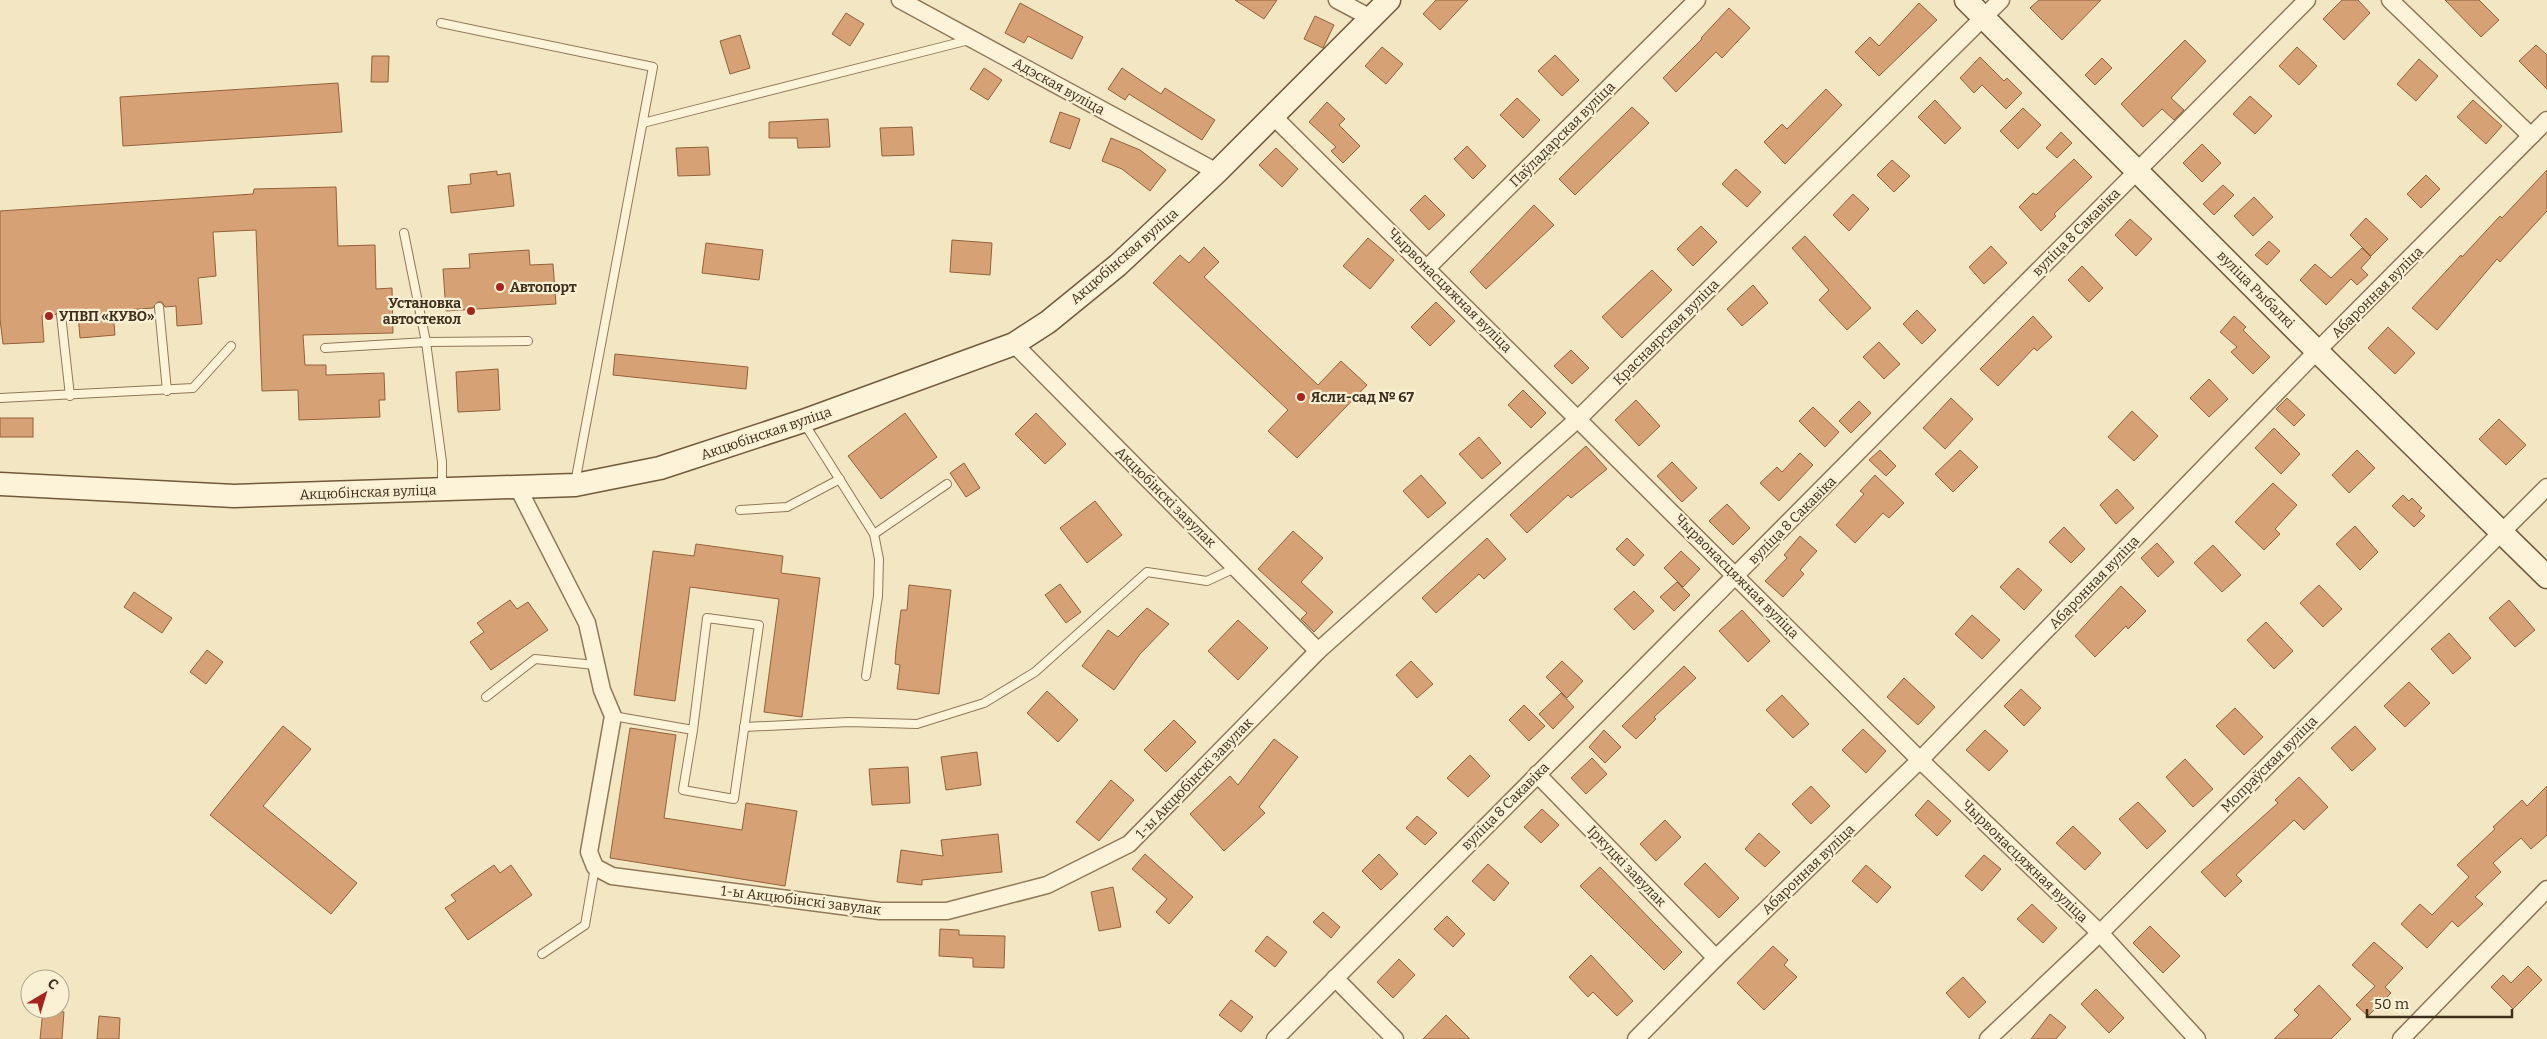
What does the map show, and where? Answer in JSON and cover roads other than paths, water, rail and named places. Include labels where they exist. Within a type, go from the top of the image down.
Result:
[{"type":"street","name":"Адэская вуліца","points":[[900,0],[1217,172]]},
{"type":"street","points":[[1337,0],[1371,18]]},
{"type":"street","name":"Акцюбінская вуліца","points":[[0,484],[234,496],[575,485],[660,468],[803,421],[1014,344],[1048,322],[1118,265],[1217,172],[1389,0]]},
{"type":"street","name":"Паўладарская вуліца","points":[[1427,268],[1697,0]]},
{"type":"street","name":"вуліца Рыбалкі","points":[[1966,0],[2547,577]]},
{"type":"street","name":"Краснаярская вуліца","points":[[1318,651],[1579,418],[2001,0]]},
{"type":"street","name":"вуліца 8 Сакавіка","points":[[1275,1039],[1537,774],[1737,577],[2136,170],[2307,0]]},
{"type":"street","points":[[2390,0],[2531,136]]},
{"type":"street","name":"Чырвонасцяжная вуліца","points":[[1273,116],[1579,418],[1920,760],[2100,933],[2197,1039]]},
{"type":"street","name":"Абаронная вуліца","points":[[1637,1038],[1716,958],[1920,760],[2318,351],[2547,120]]},
{"type":"street","name":"Акцюбінскі завулак","points":[[1014,344],[1318,651]]},
{"type":"street","name":"Мопраўская вуліца","points":[[1988,1039],[2100,933],[2547,487]]},
{"type":"street","points":[[518,488],[588,623],[602,690],[613,716],[589,852],[596,868]]},
{"type":"street","name":"1-ы Акцюбінскі завулак","points":[[596,868],[612,876],[880,912],[947,911],[1047,885],[1129,844],[1318,651]]},
{"type":"street","name":"Іркуцкі завулак","points":[[1537,774],[1716,958]]},
{"type":"street","points":[[2401,1039],[2547,888]]},
{"type":"street","points":[[1335,978],[1395,1039]]},
{"type":"lane","points":[[441,23],[654,67],[575,485]]},
{"type":"lane","points":[[643,122],[973,39]]},
{"type":"lane","points":[[404,233],[426,342],[442,462],[442,489]]},
{"type":"lane","points":[[159,307],[167,391]]},
{"type":"lane","points":[[61,315],[70,396]]},
{"type":"lane","points":[[325,348],[426,342],[528,342]]},
{"type":"lane","points":[[0,398],[167,391],[193,388],[231,346]]},
{"type":"lane","points":[[803,421],[874,534],[879,559],[878,596],[866,676]]},
{"type":"lane","points":[[740,510],[788,507],[840,479]]},
{"type":"lane","points":[[874,534],[947,484]]},
{"type":"lane","points":[[744,727],[849,722],[917,724],[976,706],[1035,672],[1147,572],[1207,581],[1236,568]]},
{"type":"lane","points":[[707,618],[759,625],[734,799],[684,790],[692,730],[707,618]]},
{"type":"lane","points":[[486,697],[535,659],[596,665]]},
{"type":"lane","points":[[613,716],[692,730]]},
{"type":"lane","points":[[542,954],[585,925],[596,868]]},
{"type":"place","name":"Автопорт","points":[[500,287]]},
{"type":"place","name":"Установка автостекол","points":[[471,311]]},
{"type":"place","name":"УПВП «КУВО»","points":[[49,316]]},
{"type":"place","name":"Ясли-сад № 67","points":[[1301,397]]}]
